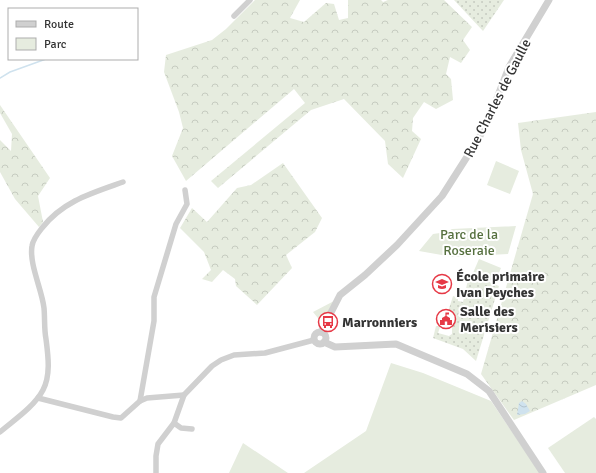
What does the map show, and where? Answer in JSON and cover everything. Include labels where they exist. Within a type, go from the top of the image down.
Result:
[{"type":"street","points":[[234,16],[250,0]]},
{"type":"street","name":"Rue Charles de Gaulle","points":[[321,332],[340,295],[388,254],[442,196],[479,138],[492,111],[509,67],[549,0]]},
{"type":"street","points":[[0,432],[38,398],[44,388],[49,366],[44,330],[44,309],[31,255],[35,237],[48,220],[62,208],[85,195],[123,182]]},
{"type":"street","points":[[140,401],[154,321],[154,297],[176,224],[187,204],[185,190]]},
{"type":"street","points":[[314,340],[315,334],[321,332],[325,337],[324,342]]},
{"type":"street","points":[[314,340],[319,344],[324,342],[335,347],[396,344],[467,374],[478,381],[496,400],[543,473]]},
{"type":"street","points":[[156,473],[156,449],[174,423],[184,395],[201,376],[226,358],[260,354],[314,340]]},
{"type":"street","points":[[38,398],[121,418],[140,401],[147,398],[184,395]]},
{"type":"street","points":[[174,423],[181,428],[192,429]]},
{"type":"green space","points":[[255,0],[300,0],[290,18],[304,22],[326,3],[334,4],[339,20],[348,18],[348,0],[381,0],[383,2],[388,0],[444,0],[472,27],[463,40],[470,50],[461,63],[450,57],[446,74],[451,79],[453,100],[436,109],[424,102],[413,118],[412,131],[421,139],[403,178],[388,164],[385,141],[344,99],[311,110],[218,188],[211,181],[305,103],[294,89],[186,181],[172,156],[183,128],[179,112],[164,72],[166,55],[212,40],[226,29]]},
{"type":"green space","points":[[454,0],[504,0],[483,31]]},
{"type":"green space","points":[[0,105],[50,178],[38,196],[43,222],[39,227],[15,199],[0,172],[0,140],[11,151],[12,134],[0,113]]},
{"type":"green space","points":[[596,112],[596,385],[514,420],[481,374],[533,194],[521,150],[518,123]]},
{"type":"green space","points":[[496,161],[519,171],[510,194],[487,185]]},
{"type":"green space","points":[[283,163],[322,218],[315,232],[286,255],[292,268],[257,305],[236,286],[235,279],[223,270],[212,282],[202,279],[211,270],[204,252],[180,228],[192,208],[207,222],[237,188],[251,185]]},
{"type":"green space","name":"Parc de la Roseraie","points":[[516,226],[508,254],[453,257],[419,251],[433,234],[447,232],[452,229]]},
{"type":"green space","points":[[479,259],[501,268],[495,282],[473,273]]},
{"type":"green space","points":[[469,275],[499,286],[476,361],[463,349],[433,338],[436,326],[440,327],[438,333],[449,336],[452,334],[452,317],[447,315],[453,296],[458,298],[458,301],[463,302]]},
{"type":"green space","points":[[334,301],[322,323],[313,312]]},
{"type":"green space","points":[[456,329],[470,329],[473,331],[471,338],[457,337]]},
{"type":"green space","points":[[391,363],[423,373],[491,401],[540,473],[304,473],[366,431]]},
{"type":"green space","points":[[594,417],[596,419],[596,473],[565,473],[548,448]]},
{"type":"green space","points":[[243,443],[288,473],[229,473]]},
{"type":"water","points":[[522,401],[526,404],[530,411],[525,414],[517,415],[519,403]]},
{"type":"waterway","points":[[0,78],[10,72],[43,60]]},
{"type":"place","name":"École primaire Ivan Peyches","points":[[442,284]]},
{"type":"place","name":"Salle des Merisiers","points":[[446,319]]},
{"type":"place","name":"Marronniers","points":[[328,322]]}]
